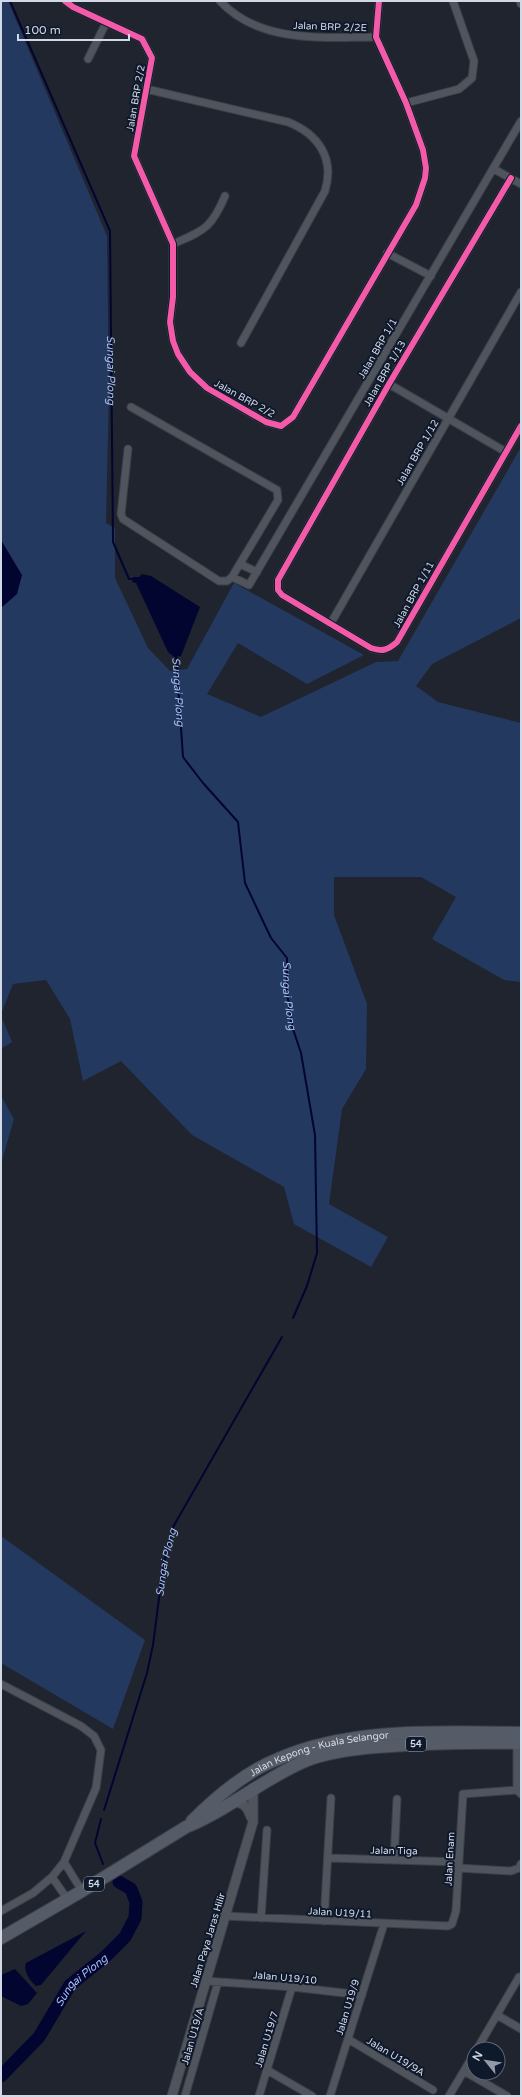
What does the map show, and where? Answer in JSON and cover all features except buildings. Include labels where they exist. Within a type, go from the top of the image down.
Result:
[{"type":"highway","name":"Jalan Kepong - Kuala Selangor","points":[[186,1827],[210,1804],[276,1759],[321,1744],[413,1734],[520,1740]]},
{"type":"highway","name":"Jalan Kepong - Kuala Selangor","points":[[1,1938],[68,1900],[186,1827],[204,1820],[253,1788],[306,1761],[356,1749],[415,1744],[520,1740]]},
{"type":"highway","points":[[210,1804],[239,1788],[247,1786],[253,1788],[258,1777],[270,1768],[321,1744]]},
{"type":"street","name":"Jalan BRP 2/2","points":[[65,1],[73,7],[142,39],[152,58],[134,156],[173,244],[173,297],[170,322],[173,341],[178,354],[190,372],[207,388],[236,406],[274,426],[287,424],[293,417],[416,205],[426,168],[424,150],[406,103],[376,37]]},
{"type":"street","name":"Jalan BRP 2/2E","points":[[220,1],[228,9],[246,21],[264,29],[296,36],[376,37]]},
{"type":"street","points":[[376,37],[380,1]]},
{"type":"street","points":[[406,103],[459,89],[472,78],[474,61],[453,1]]},
{"type":"street","points":[[88,59],[106,23]]},
{"type":"street","points":[[146,89],[288,122],[308,132],[316,139],[326,161],[329,179],[325,191],[241,343]]},
{"type":"street","name":"Jalan BRP 1/1","points":[[232,577],[249,585],[521,122]]},
{"type":"street","points":[[494,169],[521,184]]},
{"type":"street","name":"Jalan BRP 1/13","points":[[278,580],[389,384],[511,178]]},
{"type":"street","points":[[173,244],[206,229],[225,196]]},
{"type":"street","points":[[388,253],[431,276]]},
{"type":"street","name":"Jalan BRP 1/12","points":[[331,623],[521,292]]},
{"type":"street","points":[[389,384],[506,452]]},
{"type":"street","points":[[128,449],[121,514],[123,519],[219,581],[224,582],[232,577],[278,500],[277,490],[131,407]]},
{"type":"street","name":"Jalan BRP 1/11","points":[[278,580],[278,590],[282,595],[371,648],[379,651],[390,648],[397,642],[521,426]]},
{"type":"street","points":[[240,564],[257,572]]},
{"type":"street","points":[[1,1684],[81,1726],[94,1736],[101,1750],[96,1788],[64,1862],[52,1877],[33,1893],[1,1911]]},
{"type":"street","points":[[519,1792],[520,1740]]},
{"type":"street","name":"Jalan Paya Jaras Hilir","points":[[172,2096],[253,1822],[253,1788]]},
{"type":"street","name":"Jalan Enam","points":[[452,1924],[456,1911],[463,1794],[519,1792]]},
{"type":"street","points":[[324,1921],[331,1798]]},
{"type":"street","points":[[394,1860],[397,1799]]},
{"type":"street","points":[[228,1804],[239,1802],[245,1805],[253,1822]]},
{"type":"street","points":[[261,1918],[267,1830]]},
{"type":"street","name":"Jalan Tiga","points":[[328,1858],[394,1860],[511,1871],[519,1868],[521,1864]]},
{"type":"street","points":[[64,1862],[82,1891]]},
{"type":"street","points":[[52,1877],[68,1900]]},
{"type":"street","name":"Jalan U19/11","points":[[225,1916],[443,1927],[452,1924]]},
{"type":"street","name":"Jalan U19/9","points":[[330,2096],[384,1924]]},
{"type":"street","points":[[482,2041],[519,1977]]},
{"type":"street","name":"Jalan U19/10","points":[[206,1981],[292,1987],[362,1995]]},
{"type":"street","name":"Jalan U19/A","points":[[185,2096],[218,1982]]},
{"type":"street","name":"Jalan U19/7","points":[[259,2096],[292,1987]]},
{"type":"street","points":[[497,2015],[521,2029]]},
{"type":"street","name":"Jalan U19/9A","points":[[348,2039],[433,2090]]},
{"type":"street","points":[[449,2096],[466,2068]]},
{"type":"street","points":[[267,2070],[312,2096]]},
{"type":"street","points":[[464,2071],[507,2096]]},
{"type":"shaded area","points":[[1,1],[8,1],[107,236],[109,390],[106,523],[115,528],[115,578],[148,648],[170,671],[187,669],[234,583],[364,655],[307,684],[238,643],[207,694],[261,717],[376,662],[398,661],[521,447],[521,618],[432,664],[416,686],[438,702],[521,723],[521,982],[504,980],[432,939],[456,897],[421,877],[334,877],[334,915],[367,1004],[366,1069],[342,1109],[329,1204],[388,1237],[371,1267],[294,1224],[284,1187],[192,1135],[121,1061],[83,1081],[70,1019],[46,980],[13,984],[1,1014]]},
{"type":"shaded area","points":[[1,540],[22,575],[17,594],[1,608]]},
{"type":"shaded area","points":[[142,574],[151,576],[200,607],[181,656],[174,657],[168,652],[136,583],[132,582],[133,577],[139,577]]},
{"type":"shaded area","points":[[1,1016],[12,1042],[1,1049]]},
{"type":"shaded area","points":[[1,1096],[14,1119],[1,1164]]},
{"type":"shaded area","points":[[1,1536],[145,1640],[113,1729],[1,1663]]},
{"type":"shaded area","points":[[86,1931],[41,1985],[36,1986],[29,1979],[25,1969],[26,1963]]},
{"type":"shaded area","points":[[15,1969],[37,1993],[28,2004],[21,2006],[1,1996],[1,1975]]},
{"type":"waterway","name":"Sungai Plong","points":[[10,1],[110,231],[113,542],[129,579],[135,579]]},
{"type":"waterway","name":"Sungai Plong","points":[[176,655],[183,757],[203,783],[238,822],[245,883],[271,938],[287,958],[287,992],[292,1026],[301,1053],[315,1135],[317,1253],[307,1286],[293,1318]]},
{"type":"waterway","name":"Sungai Plong","points":[[104,1810],[147,1673],[153,1645],[163,1567],[173,1527],[282,1337]]},
{"type":"waterway","name":"Sungai Plong","points":[[101,1819],[95,1843],[103,1864]]},
{"type":"waterway","name":"Sungai Plong","points":[[1,2076],[39,2037],[70,1985],[105,1957],[125,1937],[135,1918],[136,1902],[131,1889],[119,1882]]},
{"type":"cycle path","points":[[65,1],[73,7],[142,39],[152,58],[134,156],[173,244],[173,297],[170,322],[173,341],[178,354],[190,372],[207,388],[266,422],[281,426],[293,417],[416,205],[425,178],[426,168],[423,150],[406,103],[376,37],[379,1]]},
{"type":"cycle path","points":[[511,178],[389,384],[278,580],[278,590],[282,595],[371,648],[385,650],[391,647],[397,642],[521,426]]}]
